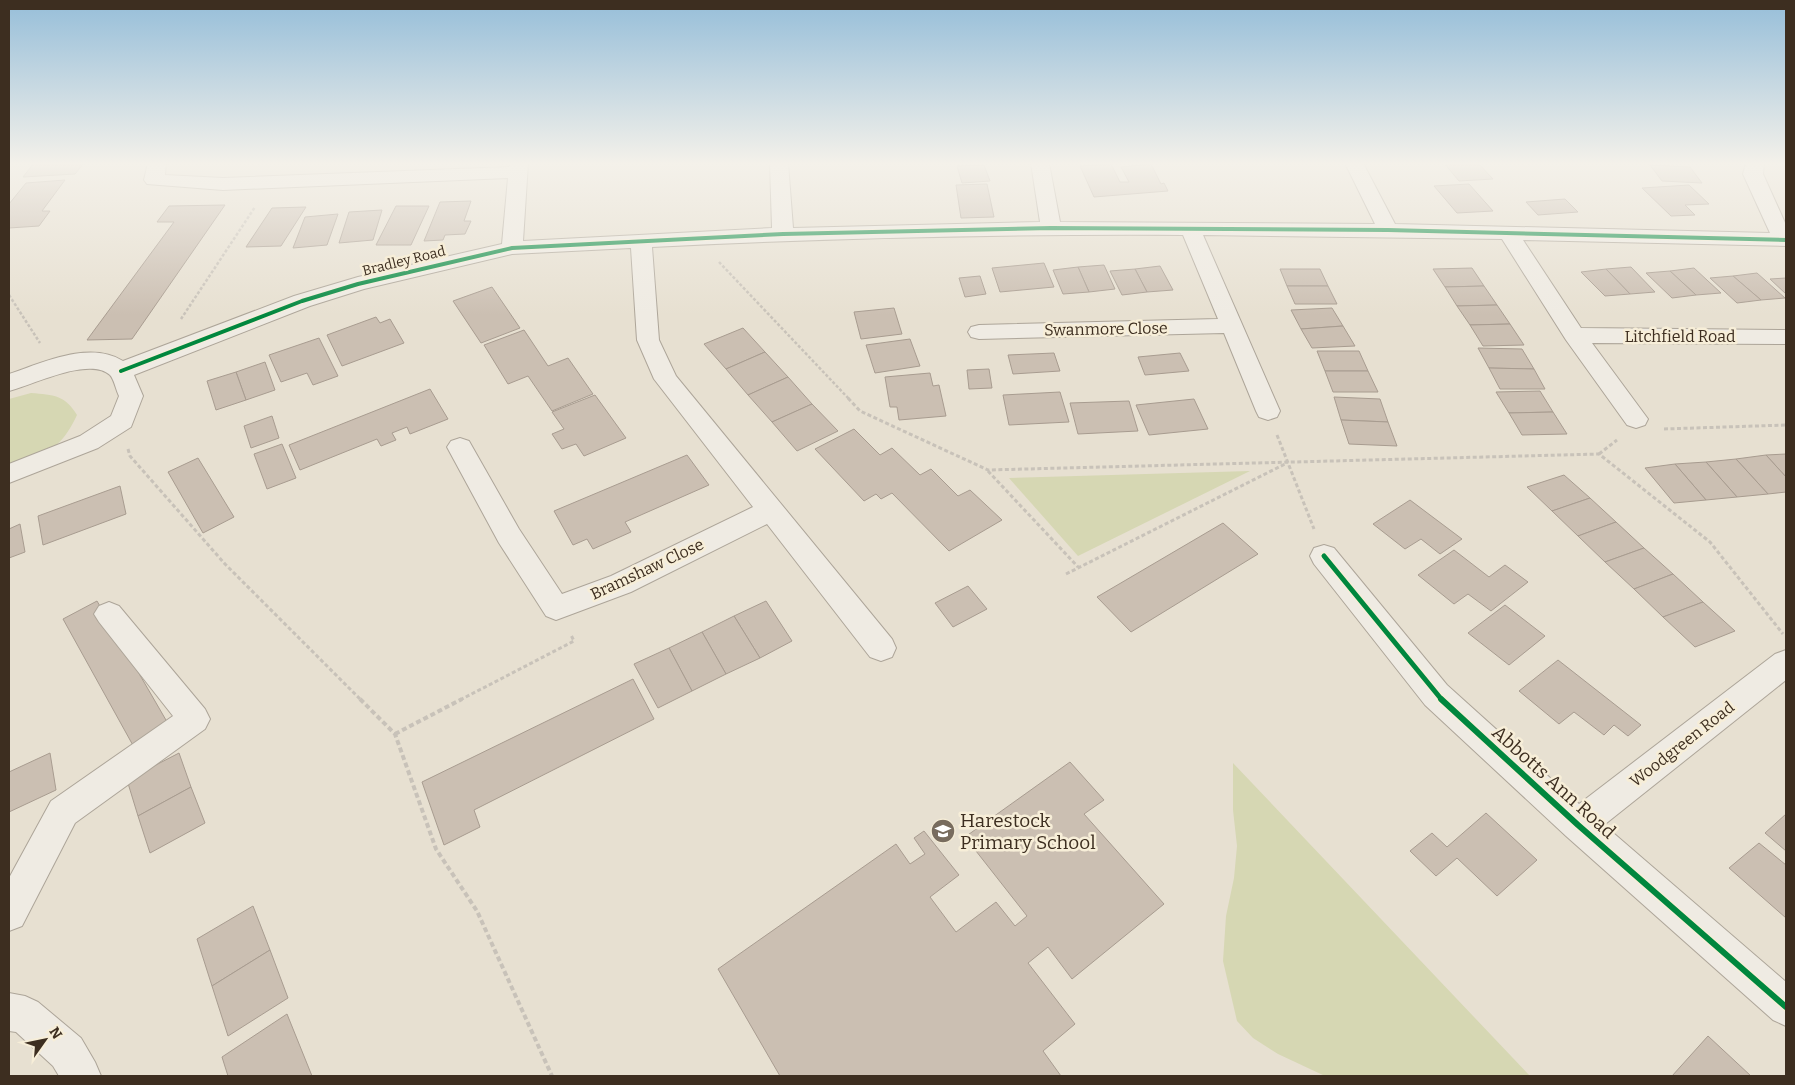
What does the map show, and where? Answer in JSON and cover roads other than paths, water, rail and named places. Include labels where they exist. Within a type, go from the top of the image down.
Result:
[{"type":"street","points":[[512,248],[515,214]]},
{"type":"street","points":[[782,214],[783,234]]},
{"type":"street","points":[[1049,214],[1051,228]]},
{"type":"street","points":[[1380,214],[1388,230]]},
{"type":"street","points":[[1772,214],[1785,240]]},
{"type":"street","name":"Bradley Road","points":[[122,371],[302,301],[330,292],[429,266],[512,248],[641,243],[783,234],[1051,228],[1388,230],[1785,240]]},
{"type":"street","points":[[1191,230],[1268,411]]},
{"type":"street","points":[[1509,234],[1574,335],[1636,419]]},
{"type":"street","points":[[641,243],[648,340],[666,379],[881,648]]},
{"type":"street","name":"Swanmore Close","points":[[979,332],[1232,326]]},
{"type":"street","name":"Litchfield Road","points":[[1574,335],[1786,336]]},
{"type":"street","points":[[9,383],[55,367],[82,362],[103,361],[122,371],[131,396],[122,422],[89,442],[9,474]]},
{"type":"street","name":"Bramshaw Close","points":[[460,447],[509,536],[556,608],[620,584],[771,510]]},
{"type":"street","name":"Abbotts Ann Road","points":[[1324,556],[1436,695],[1578,825],[1786,1007]]},
{"type":"street","points":[[9,913],[63,812],[194,719],[109,614]]},
{"type":"street","name":"Woodgreen Road","points":[[1578,825],[1786,663]]},
{"type":"street","points":[[9,1012],[25,1015],[67,1052],[81,1076]]},
{"type":"place","name":"Harestock Primary School","points":[[943,831]]}]
